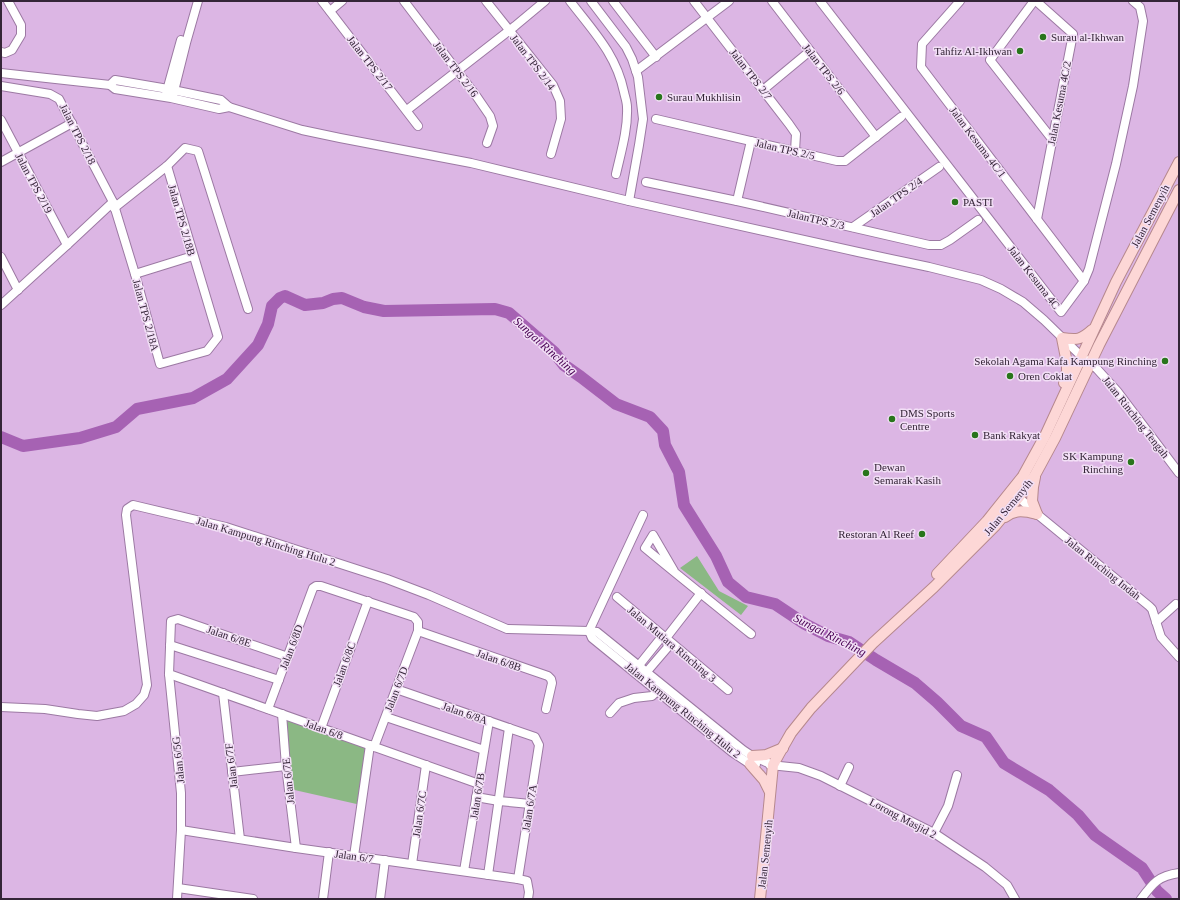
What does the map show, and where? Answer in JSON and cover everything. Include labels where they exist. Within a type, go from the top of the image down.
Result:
[{"type":"main road","name":"Jalan Semenyih","points":[[760,899],[770,792],[776,765],[791,733],[811,708],[873,644],[934,587],[995,526],[1016,494],[1023,476],[1058,409],[1116,282],[1179,162]]},
{"type":"main road","name":"Jalan Semenyih","points":[[898,620],[928,584],[1001,505],[1016,494],[1036,475],[1128,287],[1179,190]]},
{"type":"main road","points":[[1058,409],[1067,371],[1062,338],[1077,340],[1083,338],[1094,328]]},
{"type":"main road","points":[[1036,475],[1032,501],[1037,514]]},
{"type":"main road","points":[[995,526],[1010,513],[1025,511],[1037,514]]},
{"type":"main road","name":"Jalan Semenyih","points":[[769,810],[776,765],[791,733]]},
{"type":"main road","points":[[770,792],[751,760],[783,748]]},
{"type":"street","points":[[1,52],[5,53],[12,50],[21,35],[21,25],[8,1]]},
{"type":"street","points":[[170,93],[180,42],[193,1]]},
{"type":"street","points":[[170,93],[198,1]]},
{"type":"street","name":"Jalan TPS 2/17","points":[[322,1],[418,126]]},
{"type":"street","points":[[330,11],[342,1]]},
{"type":"street","name":"Jalan TPS 2/16","points":[[404,1],[490,116],[493,126],[487,143]]},
{"type":"street","name":"Jalan TPS 2/14","points":[[486,1],[553,86],[560,101],[560,119],[551,154]]},
{"type":"street","points":[[406,110],[509,31],[545,1]]},
{"type":"street","points":[[570,1],[608,49],[622,82],[627,106],[626,127],[616,174]]},
{"type":"street","points":[[591,1],[626,47],[636,71],[643,119],[629,201]]},
{"type":"street","points":[[613,1],[656,57]]},
{"type":"street","name":"Jalan TPS 2/7","points":[[694,1],[796,134],[795,151]]},
{"type":"street","points":[[636,71],[729,1]]},
{"type":"street","name":"Jalan TPS 2/6","points":[[772,1],[876,137]]},
{"type":"street","name":"Jalan Kesuma 4C","points":[[820,1],[1061,312],[1084,281],[1089,269],[1116,164],[1133,86],[1144,21],[1140,8],[1133,1]]},
{"type":"street","name":"Jalan Kesuma 4C/1","points":[[960,1],[922,44],[921,67],[1084,281]]},
{"type":"street","points":[[1035,1],[990,60],[1052,139]]},
{"type":"street","name":"Jalan Kesuma 4C/2","points":[[1035,1],[1072,34],[1037,219]]},
{"type":"street","points":[[763,90],[810,51]]},
{"type":"street","name":"Jalan Rinching Tengah","points":[[1,73],[110,85],[115,80],[128,87],[221,100],[229,107],[302,130],[471,163],[629,201],[929,267],[981,280],[1001,289],[1023,302],[1097,369],[1117,391],[1179,473]]},
{"type":"street","name":"Jalan TPS 2/18","points":[[1,86],[50,94],[59,99],[114,205]]},
{"type":"street","name":"Jalan TPS 2/5","points":[[656,119],[845,162],[901,117]]},
{"type":"street","name":"Jalan TPS 2/19","points":[[1,120],[67,245]]},
{"type":"street","points":[[1,162],[72,123]]},
{"type":"street","points":[[737,201],[751,140]]},
{"type":"street","points":[[167,166],[185,148],[198,151],[248,309]]},
{"type":"street","name":"Jalan TPS 2/18B","points":[[1,305],[114,205],[167,166],[218,337]]},
{"type":"street","name":"Jalan TPS 2/4","points":[[853,227],[939,167]]},
{"type":"street","name":"JalanTPS 2/3","points":[[646,182],[737,201],[929,245],[942,245],[978,220]]},
{"type":"street","name":"Jalan TPS 2/18A","points":[[114,205],[160,364],[207,351],[218,337]]},
{"type":"street","points":[[135,274],[193,256]]},
{"type":"street","points":[[1,257],[18,290]]},
{"type":"street","name":"Jalan Rinching Indah","points":[[1016,494],[1037,514],[1149,606],[1152,609],[1161,637],[1179,657]]},
{"type":"street","name":"Jalan Kampung Rinching Hulu 2","points":[[1,707],[45,708],[97,716],[124,711],[136,704],[144,696],[147,685],[126,515],[127,509],[133,505],[226,527],[387,578],[507,629],[589,631],[592,638],[636,668],[743,750],[751,760]]},
{"type":"street","points":[[589,631],[643,515]]},
{"type":"street","points":[[674,572],[751,634]]},
{"type":"street","name":"Jalan 6/8D","points":[[268,709],[314,588],[316,586],[321,586],[368,601]]},
{"type":"street","points":[[636,668],[660,640],[666,638],[701,593]]},
{"type":"street","name":"Jalan Mutiara Rinching 3","points":[[617,597],[728,690]]},
{"type":"street","points":[[368,601],[414,617],[418,622],[418,631]]},
{"type":"street","name":"Jalan 6/8C","points":[[321,728],[368,601]]},
{"type":"street","points":[[1156,622],[1176,604]]},
{"type":"street","name":"Jalan 6/8E","points":[[170,621],[178,619],[288,657]]},
{"type":"street","name":"Jalan 6/5G","points":[[170,621],[169,674],[181,793],[181,830],[177,899]]},
{"type":"street","name":"Jalan 6/7D","points":[[354,856],[372,746],[386,717],[418,631]]},
{"type":"street","name":"Jalan 6/8B","points":[[418,631],[548,676],[552,683],[546,709]]},
{"type":"street","points":[[644,675],[668,647],[666,638]]},
{"type":"street","points":[[170,644],[279,680]]},
{"type":"street","name":"Jalan 6/8","points":[[169,674],[478,784]]},
{"type":"street","name":"Jalan Kampung Rinching Hulu 2","points":[[644,675],[657,691],[732,752],[751,760],[776,765]]},
{"type":"street","name":"Jalan 6/8A","points":[[396,689],[535,737]]},
{"type":"street","points":[[610,712],[619,703],[634,698],[652,696],[657,691]]},
{"type":"street","name":"Jalan 6/7F","points":[[223,693],[240,839]]},
{"type":"street","name":"Jalan 6/7E","points":[[282,714],[286,766],[296,848]]},
{"type":"street","points":[[386,717],[484,750]]},
{"type":"street","name":"Jalan 6/7B","points":[[464,871],[489,722]]},
{"type":"street","points":[[488,875],[509,728]]},
{"type":"street","name":"Jalan 6/7A","points":[[518,879],[539,745],[535,737]]},
{"type":"street","name":"Jalan 6/7C","points":[[412,864],[426,765]]},
{"type":"street","name":"Lorong Masjid 2","points":[[776,765],[799,768],[821,776],[934,833],[985,867],[1007,885],[1015,899]]},
{"type":"street","points":[[232,772],[286,766]]},
{"type":"street","points":[[840,786],[849,767]]},
{"type":"street","points":[[934,833],[948,806],[956,775]]},
{"type":"street","points":[[476,797],[530,804]]},
{"type":"street","name":"Jalan 6/7","points":[[181,830],[296,848],[518,879],[527,881],[529,892],[528,899]]},
{"type":"street","points":[[323,899],[329,852]]},
{"type":"street","points":[[380,899],[385,860]]},
{"type":"street","points":[[1141,899],[1159,879],[1168,875],[1179,873]]},
{"type":"street","points":[[178,888],[253,899]]},
{"type":"green space","points":[[697,556],[719,591],[748,606],[741,615],[680,568]]},
{"type":"green space","points":[[283,715],[370,745],[361,805],[290,789]]},
{"type":"waterway","name":"Sungai Rinching","points":[[1,437],[23,446],[80,438],[116,427],[137,409],[193,398],[227,379],[258,345],[268,324],[272,306],[280,298],[285,296],[305,305],[323,303],[333,299],[342,298],[364,307],[384,311],[495,309],[509,313],[554,352],[564,365],[616,404],[650,417],[663,431],[665,445],[679,472],[684,505],[716,556],[728,582],[746,597],[775,604],[805,624],[828,636],[849,642],[915,683],[961,726],[986,737],[1004,763],[1049,790],[1078,815],[1095,835],[1142,868],[1157,891],[1166,899]]},
{"type":"place","name":"Surau al-Ikhwan","points":[[1043,37]]},
{"type":"place","name":"Tahfiz Al-Ikhwan","points":[[1020,51]]},
{"type":"place","name":"Surau Mukhlisin","points":[[659,97]]},
{"type":"place","name":"PASTI","points":[[955,202]]},
{"type":"place","name":"Sekolah Agama Kafa Kampung Rinching","points":[[1165,361]]},
{"type":"place","name":"Oren Coklat","points":[[1010,376]]},
{"type":"place","name":"DMS Sports Centre","points":[[892,419]]},
{"type":"place","name":"Bank Rakyat","points":[[975,435]]},
{"type":"place","name":"SK Kampung Rinching","points":[[1131,462]]},
{"type":"place","name":"Dewan Semarak Kasih","points":[[866,473]]},
{"type":"place","name":"Restoran Al Reef","points":[[922,534]]}]
